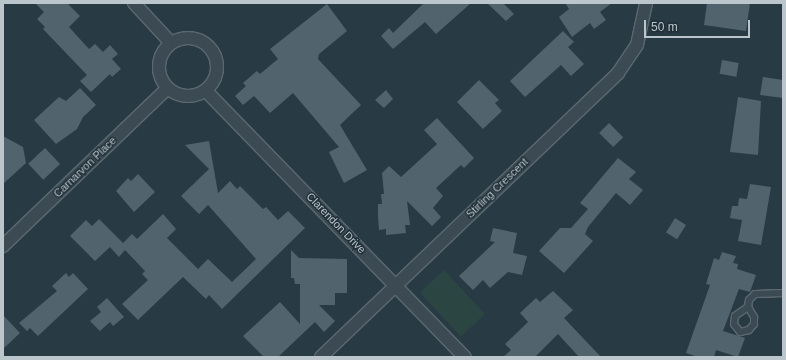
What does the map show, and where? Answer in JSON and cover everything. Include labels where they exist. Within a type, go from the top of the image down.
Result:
[{"type":"street","points":[[134,3],[171,43]]},
{"type":"street","name":"Stirling Crescent","points":[[321,357],[622,68],[637,45],[646,3]]},
{"type":"street","points":[[180,38],[200,40],[215,54],[217,74],[206,91],[186,96],[168,88],[159,70],[164,50],[171,43],[180,38]]},
{"type":"street","name":"Carnarvon Place","points":[[3,246],[168,88]]},
{"type":"street","name":"Clarendon Drive","points":[[206,91],[396,284],[465,357]]},
{"type":"lane","points":[[748,307],[755,294],[783,293]]},
{"type":"green space","points":[[444,270],[485,314],[461,336],[420,293]]},
{"type":"building","points":[[35,3],[67,3],[80,16],[69,27],[89,49],[95,44],[103,52],[110,45],[118,54],[112,59],[121,69],[112,77],[110,74],[91,92],[80,81],[87,75],[43,29],[45,27],[37,19],[44,12]]},
{"type":"building","points":[[424,3],[471,3],[436,34],[425,22],[393,49],[381,36],[389,28],[393,33]]},
{"type":"building","points":[[487,3],[503,3],[514,14],[506,21]]},
{"type":"building","points":[[565,3],[612,3],[600,12],[606,20],[594,29],[590,23],[572,37],[559,17],[569,9]]},
{"type":"building","points":[[707,3],[750,3],[746,31],[704,25]]},
{"type":"building","points":[[327,4],[347,31],[319,54],[318,59],[361,105],[340,125],[367,170],[344,183],[329,152],[339,147],[293,93],[270,113],[254,96],[243,105],[235,96],[246,86],[243,83],[257,71],[260,74],[278,59],[270,49]]},
{"type":"building","points":[[563,31],[574,42],[568,47],[584,64],[571,76],[561,65],[525,97],[510,81]]},
{"type":"building","points":[[722,60],[739,63],[736,77],[720,74]]},
{"type":"building","points":[[763,77],[783,80],[783,98],[760,95]]},
{"type":"building","points":[[479,80],[499,100],[495,103],[502,111],[483,129],[457,102]]},
{"type":"building","points":[[80,88],[96,105],[83,117],[77,129],[56,144],[34,120],[59,97],[66,101]]},
{"type":"building","points":[[386,90],[393,99],[384,108],[375,100]]},
{"type":"building","points":[[738,97],[761,101],[758,155],[730,152]]},
{"type":"building","points":[[437,118],[474,158],[464,168],[461,165],[436,188],[443,196],[433,208],[441,217],[432,226],[407,201],[410,225],[405,225],[406,233],[386,235],[386,229],[379,230],[378,217],[378,204],[382,204],[381,194],[384,194],[382,173],[389,166],[401,177],[437,144],[424,130]]},
{"type":"building","points":[[609,123],[623,137],[613,147],[599,133]]},
{"type":"building","points":[[3,136],[23,147],[26,163],[3,184]]},
{"type":"building","points":[[209,141],[218,193],[230,181],[237,189],[240,186],[263,209],[266,207],[278,220],[288,211],[305,228],[222,309],[209,295],[206,299],[183,277],[138,320],[122,304],[148,280],[142,274],[145,271],[125,250],[119,257],[110,247],[95,261],[70,236],[86,220],[92,226],[99,219],[123,243],[132,234],[137,239],[163,214],[176,229],[167,238],[198,269],[208,259],[232,282],[256,259],[208,205],[199,214],[181,196],[209,169],[185,145]]},
{"type":"building","points":[[45,148],[60,164],[43,180],[28,164]]},
{"type":"building","points":[[618,158],[636,172],[629,179],[643,190],[630,205],[616,193],[588,227],[585,234],[593,241],[564,273],[539,251],[560,228],[571,228],[588,209],[580,203]]},
{"type":"building","points":[[138,174],[155,192],[134,212],[116,191],[128,178],[131,181]]},
{"type":"building","points":[[750,184],[771,187],[761,245],[738,241],[742,220],[730,218],[732,206],[738,206],[739,198],[747,199]]},
{"type":"building","points":[[675,218],[686,225],[677,239],[666,232]]},
{"type":"building","points":[[493,228],[517,233],[513,253],[527,256],[522,275],[508,272],[490,288],[483,280],[473,290],[459,276],[495,242],[490,241]]},
{"type":"building","points":[[291,250],[299,258],[347,259],[347,293],[335,293],[335,305],[319,305],[335,321],[324,332],[315,322],[278,357],[264,357],[243,336],[280,302],[300,324],[300,284],[295,284],[294,278],[291,278]]},
{"type":"building","points":[[722,252],[736,256],[733,263],[738,264],[737,269],[756,275],[750,292],[739,289],[723,331],[745,338],[738,357],[716,350],[714,357],[698,357],[686,353],[710,285],[706,284],[714,258],[719,260]]},
{"type":"building","points":[[66,273],[69,277],[73,273],[88,289],[38,336],[30,328],[27,331],[19,323],[57,291],[52,286]]},
{"type":"building","points":[[553,291],[573,310],[564,318],[601,357],[579,357],[558,334],[535,357],[503,357],[511,350],[505,344],[528,322],[520,313],[536,298],[540,302]]},
{"type":"building","points":[[107,298],[124,317],[113,326],[110,322],[100,331],[90,321],[101,312],[97,307]]},
{"type":"building","points":[[3,315],[20,333],[3,349]]}]
